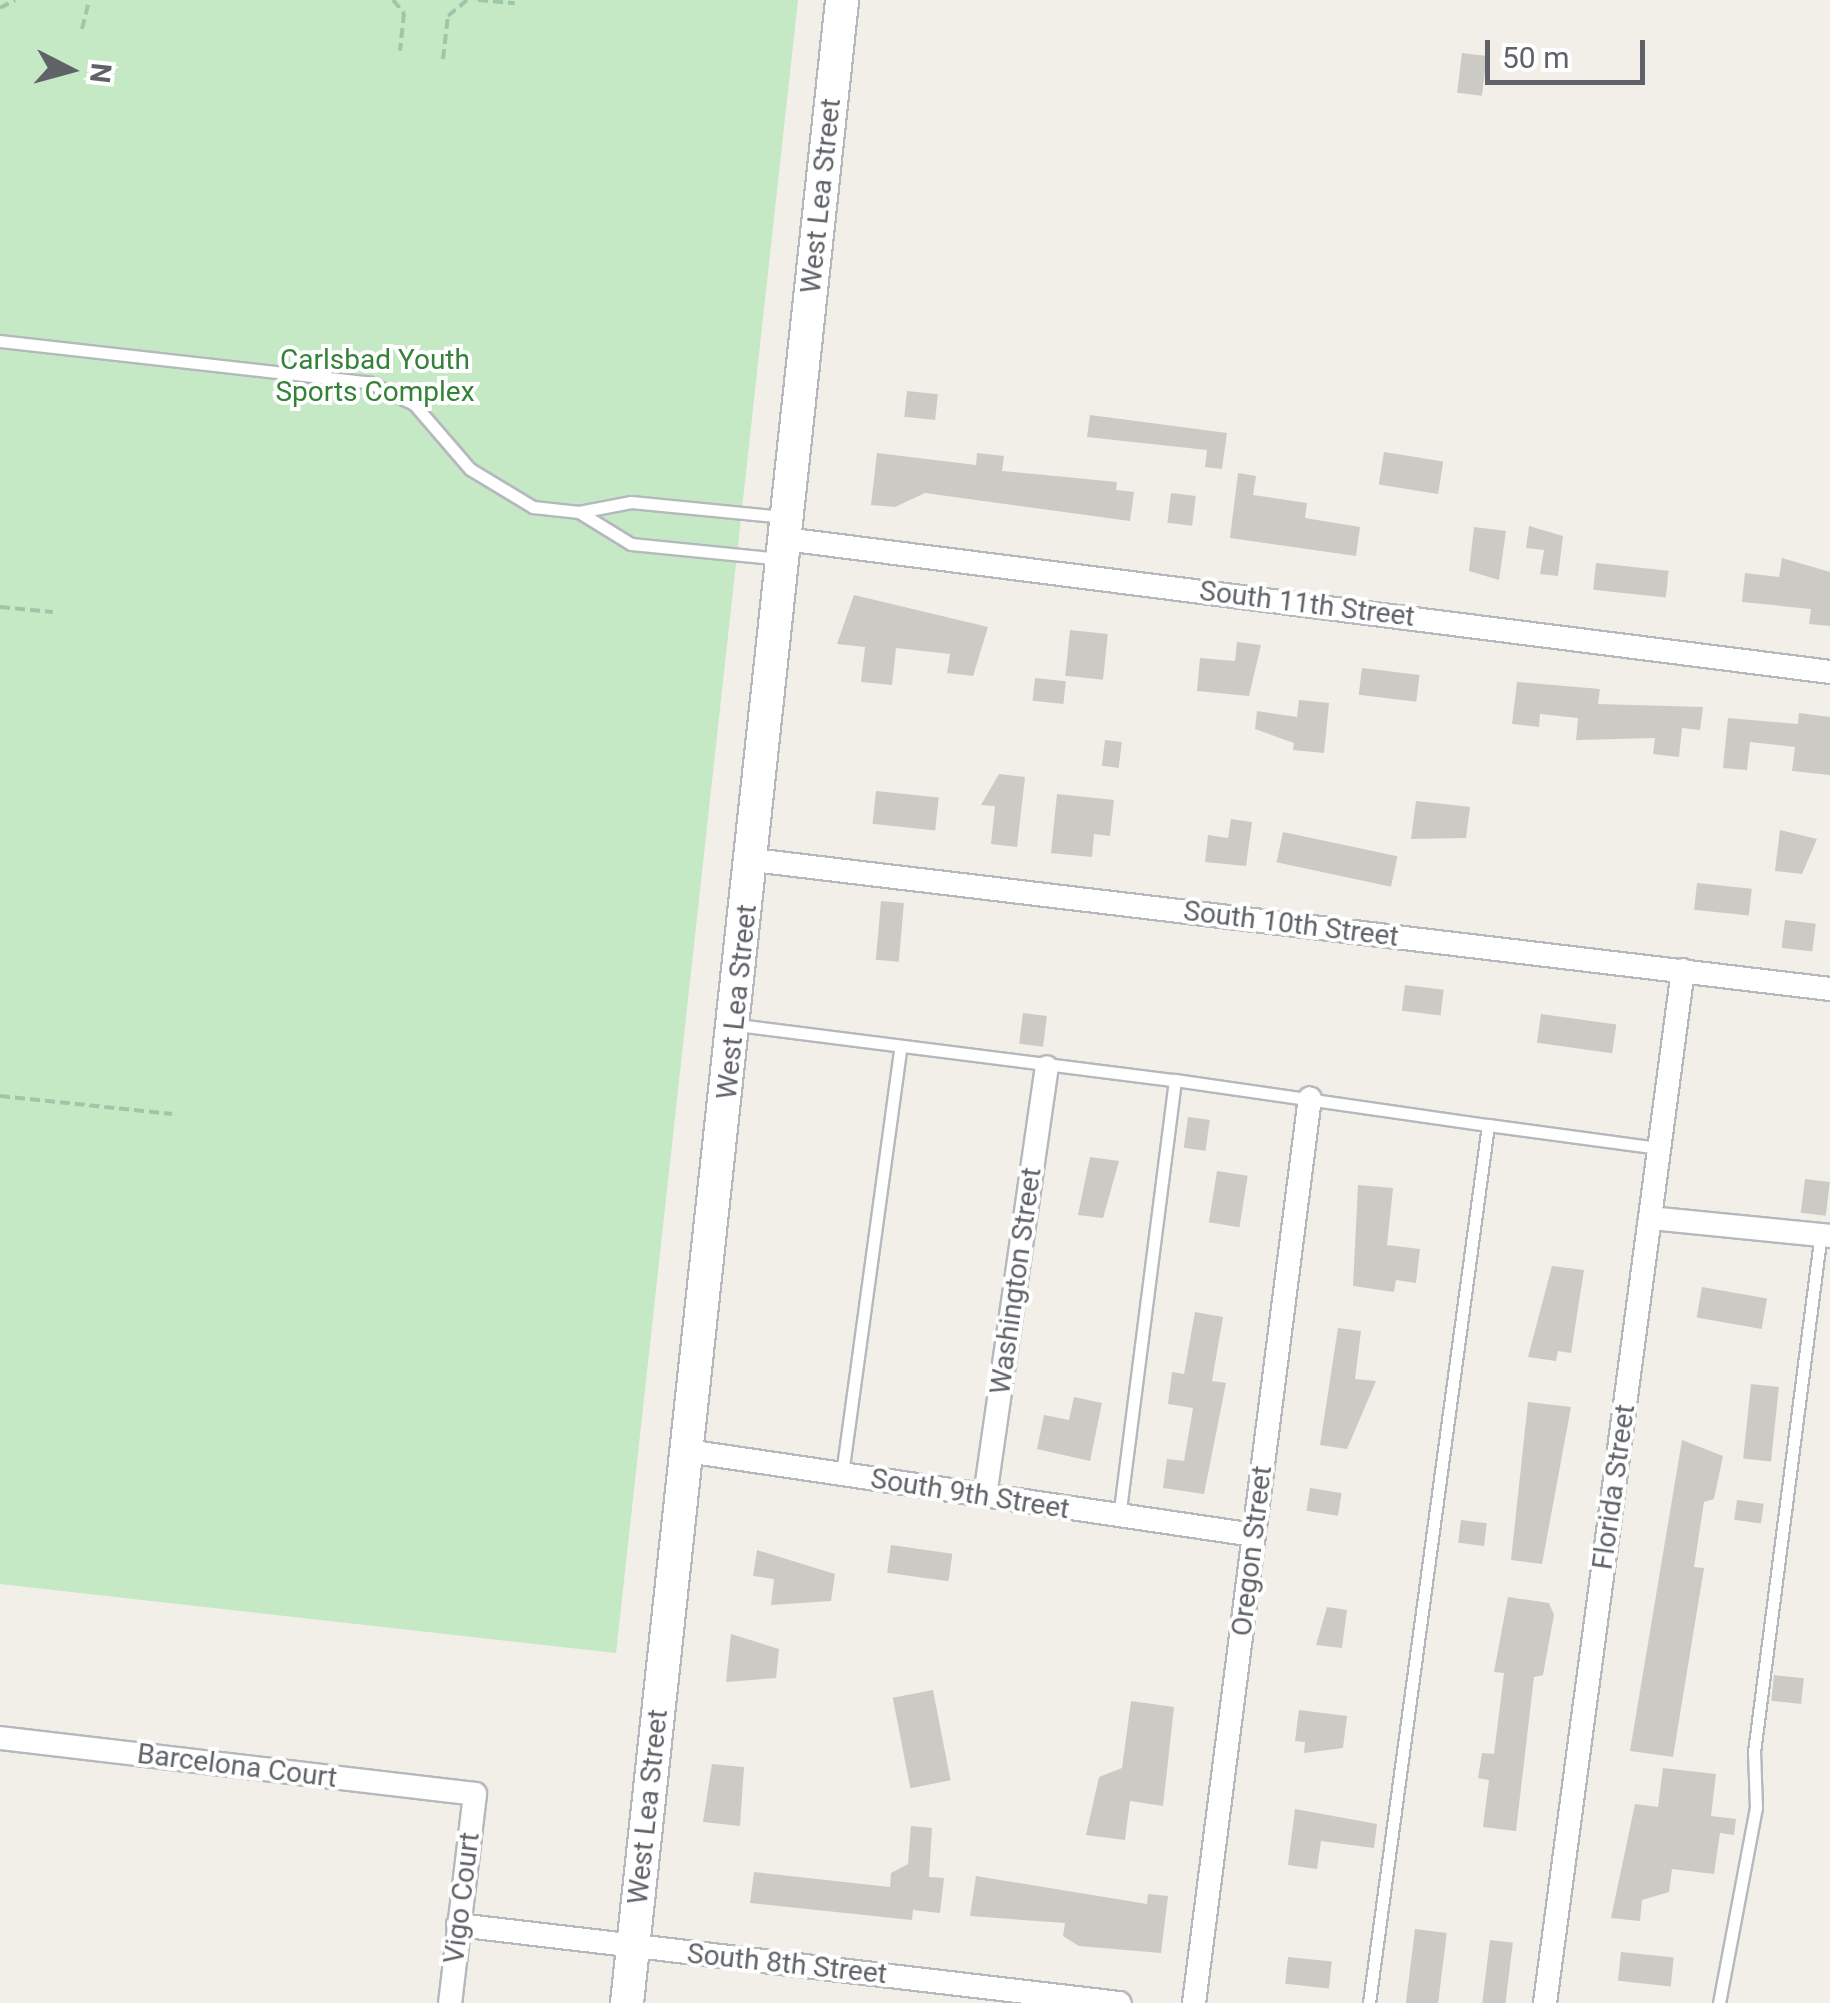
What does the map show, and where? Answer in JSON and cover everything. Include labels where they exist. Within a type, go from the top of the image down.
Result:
[{"type":"main road","name":"West Lea Street","points":[[627,2003],[842,0]]},
{"type":"street","name":"South 11th Street","points":[[785,538],[1830,672]]},
{"type":"street","name":"South 10th Street","points":[[752,860],[1830,989]]},
{"type":"street","name":"Florida Street","points":[[1545,2003],[1683,970]]},
{"type":"street","name":"Washington Street","points":[[985,1496],[1046,1067]]},
{"type":"street","name":"Oregon Street","points":[[1194,2003],[1310,1098]]},
{"type":"street","points":[[1650,1218],[1825,1238]]},
{"type":"street","name":"South 9th Street","points":[[686,1450],[1254,1535]]},
{"type":"street","name":"Barcelona Court","points":[[0,1738],[475,1794]]},
{"type":"street","name":"Vigo Court","points":[[450,2003],[475,1794]]},
{"type":"street","name":"South 8th Street","points":[[458,1925],[1119,2003]]},
{"type":"street","points":[[912,2003],[915,1978]]},
{"type":"lane","points":[[0,341],[368,382],[414,404],[503,495],[579,512],[631,544],[785,538]]},
{"type":"lane","points":[[579,512],[631,502],[785,538]]},
{"type":"lane","points":[[734,1025],[1046,1067],[1175,1080],[1659,1148]]},
{"type":"lane","points":[[842,1474],[901,1046]]},
{"type":"lane","points":[[1120,1516],[1175,1080]]},
{"type":"lane","points":[[1369,2003],[1488,1125]]},
{"type":"lane","points":[[1719,2003],[1756,1808],[1754,1752],[1825,1238]]},
{"type":"path","points":[[0,8],[15,0]]},
{"type":"path","points":[[82,29],[88,0]]},
{"type":"path","points":[[393,0],[404,13],[400,51]]},
{"type":"path","points":[[452,0],[458,7]]},
{"type":"path","points":[[443,60],[448,16],[467,0]]},
{"type":"path","points":[[478,0],[516,4]]},
{"type":"path","points":[[0,606],[52,612]]},
{"type":"path","points":[[0,1096],[172,1114]]},
{"type":"green space","name":"Carlsbad Youth Sports Complex","points":[[0,0],[798,0],[616,1653],[0,1584]]},
{"type":"building","points":[[1462,53],[1487,56],[1482,96],[1457,93]]},
{"type":"building","points":[[907,391],[938,394],[935,420],[904,417]]},
{"type":"building","points":[[1090,415],[1227,433],[1222,469],[1205,467],[1207,450],[1087,437]]},
{"type":"building","points":[[1384,452],[1443,461],[1438,494],[1379,485]]},
{"type":"building","points":[[877,453],[976,465],[977,453],[1004,456],[1002,471],[1117,482],[1116,490],[1134,492],[1130,521],[925,493],[895,507],[871,505]]},
{"type":"building","points":[[1238,473],[1256,476],[1253,495],[1307,503],[1305,518],[1360,527],[1356,556],[1230,538]]},
{"type":"building","points":[[1171,493],[1196,496],[1192,526],[1167,523]]},
{"type":"building","points":[[1529,526],[1563,536],[1558,576],[1540,574],[1544,550],[1526,548]]},
{"type":"building","points":[[1474,527],[1506,531],[1499,580],[1469,571]]},
{"type":"building","points":[[1782,558],[1830,572],[1830,626],[1809,624],[1811,609],[1742,602],[1745,573],[1779,577]]},
{"type":"building","points":[[1596,563],[1669,571],[1666,597],[1593,590]]},
{"type":"building","points":[[854,595],[988,627],[973,676],[947,673],[950,654],[896,648],[892,685],[861,682],[865,647],[837,644]]},
{"type":"building","points":[[1070,630],[1108,634],[1103,680],[1065,676]]},
{"type":"building","points":[[1237,642],[1261,645],[1249,696],[1197,691],[1200,658],[1235,661]]},
{"type":"building","points":[[1362,668],[1420,675],[1416,702],[1359,695]]},
{"type":"building","points":[[1035,678],[1066,681],[1063,704],[1033,701]]},
{"type":"building","points":[[1517,682],[1600,689],[1598,704],[1703,707],[1700,730],[1682,728],[1679,757],[1653,754],[1655,738],[1576,740],[1578,718],[1540,714],[1539,727],[1512,724]]},
{"type":"building","points":[[1299,700],[1329,703],[1324,753],[1293,750],[1294,743],[1255,729],[1257,711],[1297,717]]},
{"type":"building","points":[[1799,713],[1830,717],[1830,775],[1792,771],[1795,747],[1750,742],[1747,770],[1723,768],[1728,718],[1798,724]]},
{"type":"building","points":[[1105,740],[1122,742],[1119,768],[1102,766]]},
{"type":"building","points":[[999,774],[1025,777],[1017,847],[991,844],[995,806],[981,805]]},
{"type":"building","points":[[876,791],[939,798],[935,830],[873,824]]},
{"type":"building","points":[[1057,794],[1114,800],[1110,836],[1094,834],[1092,857],[1051,853]]},
{"type":"building","points":[[1416,801],[1470,807],[1466,838],[1411,839]]},
{"type":"building","points":[[1231,819],[1252,822],[1246,866],[1205,862],[1208,835],[1228,838]]},
{"type":"building","points":[[1780,830],[1817,839],[1802,874],[1775,871]]},
{"type":"building","points":[[1283,832],[1397,856],[1391,887],[1277,862]]},
{"type":"building","points":[[1697,883],[1752,889],[1749,916],[1694,910]]},
{"type":"building","points":[[881,901],[904,903],[899,962],[876,960]]},
{"type":"building","points":[[1785,920],[1816,924],[1812,952],[1782,948]]},
{"type":"building","points":[[1405,985],[1444,990],[1441,1016],[1402,1011]]},
{"type":"building","points":[[1023,1013],[1047,1016],[1043,1047],[1019,1044]]},
{"type":"building","points":[[1541,1014],[1616,1025],[1612,1053],[1537,1043]]},
{"type":"building","points":[[1188,1117],[1210,1120],[1205,1151],[1184,1148]]},
{"type":"building","points":[[1090,1157],[1119,1161],[1103,1218],[1078,1215]]},
{"type":"building","points":[[1217,1171],[1248,1176],[1239,1227],[1209,1222]]},
{"type":"building","points":[[1805,1179],[1830,1182],[1826,1216],[1801,1213]]},
{"type":"building","points":[[1358,1185],[1393,1188],[1387,1245],[1420,1249],[1416,1283],[1396,1280],[1394,1292],[1353,1286]]},
{"type":"building","points":[[1552,1266],[1584,1270],[1571,1353],[1558,1351],[1556,1361],[1528,1357]]},
{"type":"building","points":[[1702,1287],[1767,1298],[1762,1329],[1697,1318]]},
{"type":"building","points":[[1195,1312],[1223,1317],[1212,1381],[1226,1383],[1204,1494],[1163,1488],[1167,1459],[1184,1461],[1193,1408],[1168,1404],[1172,1372],[1184,1374]]},
{"type":"building","points":[[1338,1328],[1361,1331],[1355,1379],[1376,1381],[1347,1449],[1320,1445]]},
{"type":"building","points":[[1751,1384],[1779,1387],[1771,1462],[1743,1459]]},
{"type":"building","points":[[1074,1397],[1102,1403],[1090,1461],[1037,1449],[1044,1415],[1069,1420]]},
{"type":"building","points":[[1528,1402],[1571,1407],[1542,1564],[1511,1560]]},
{"type":"building","points":[[1682,1440],[1723,1456],[1714,1499],[1704,1502],[1694,1567],[1704,1568],[1673,1757],[1630,1751]]},
{"type":"building","points":[[1310,1488],[1342,1493],[1338,1516],[1306,1511]]},
{"type":"building","points":[[1737,1500],[1764,1504],[1761,1524],[1734,1520]]},
{"type":"building","points":[[1461,1520],[1487,1523],[1484,1546],[1458,1543]]},
{"type":"building","points":[[891,1545],[952,1554],[948,1581],[887,1573]]},
{"type":"building","points":[[757,1550],[835,1574],[831,1601],[771,1605],[774,1579],[753,1576]]},
{"type":"building","points":[[1508,1597],[1549,1603],[1554,1615],[1543,1675],[1534,1677],[1516,1831],[1483,1827],[1489,1780],[1478,1778],[1482,1753],[1494,1754],[1504,1673],[1494,1672]]},
{"type":"building","points":[[1327,1607],[1347,1610],[1342,1648],[1316,1645]]},
{"type":"building","points":[[731,1634],[779,1649],[776,1678],[726,1682]]},
{"type":"building","points":[[1774,1675],[1804,1678],[1801,1704],[1771,1701]]},
{"type":"building","points":[[933,1690],[951,1780],[910,1788],[893,1698]]},
{"type":"building","points":[[1131,1701],[1174,1707],[1163,1806],[1130,1801],[1125,1840],[1086,1835],[1099,1777],[1122,1768]]},
{"type":"building","points":[[1299,1710],[1347,1716],[1343,1748],[1304,1753],[1305,1742],[1295,1741]]},
{"type":"building","points":[[712,1764],[744,1767],[740,1826],[703,1822]]},
{"type":"building","points":[[1663,1768],[1716,1774],[1711,1816],[1736,1819],[1734,1835],[1720,1833],[1714,1874],[1672,1869],[1669,1892],[1642,1900],[1640,1921],[1611,1918],[1635,1804],[1658,1807]]},
{"type":"building","points":[[1295,1809],[1377,1824],[1374,1848],[1321,1841],[1317,1869],[1288,1865]]},
{"type":"building","points":[[911,1826],[932,1828],[929,1877],[944,1878],[940,1913],[913,1910],[912,1920],[750,1903],[754,1872],[890,1887],[891,1873],[908,1864]]},
{"type":"building","points":[[976,1876],[1147,1904],[1148,1894],[1168,1896],[1161,1953],[1079,1946],[1063,1936],[1065,1923],[970,1916]]},
{"type":"building","points":[[1415,1929],[1447,1933],[1438,2003],[1406,2003]]},
{"type":"building","points":[[1490,1940],[1513,1943],[1505,2003],[1482,2003]]},
{"type":"building","points":[[1621,1952],[1674,1958],[1671,1986],[1618,1981]]},
{"type":"building","points":[[1288,1957],[1332,1962],[1329,1988],[1285,1984]]}]
